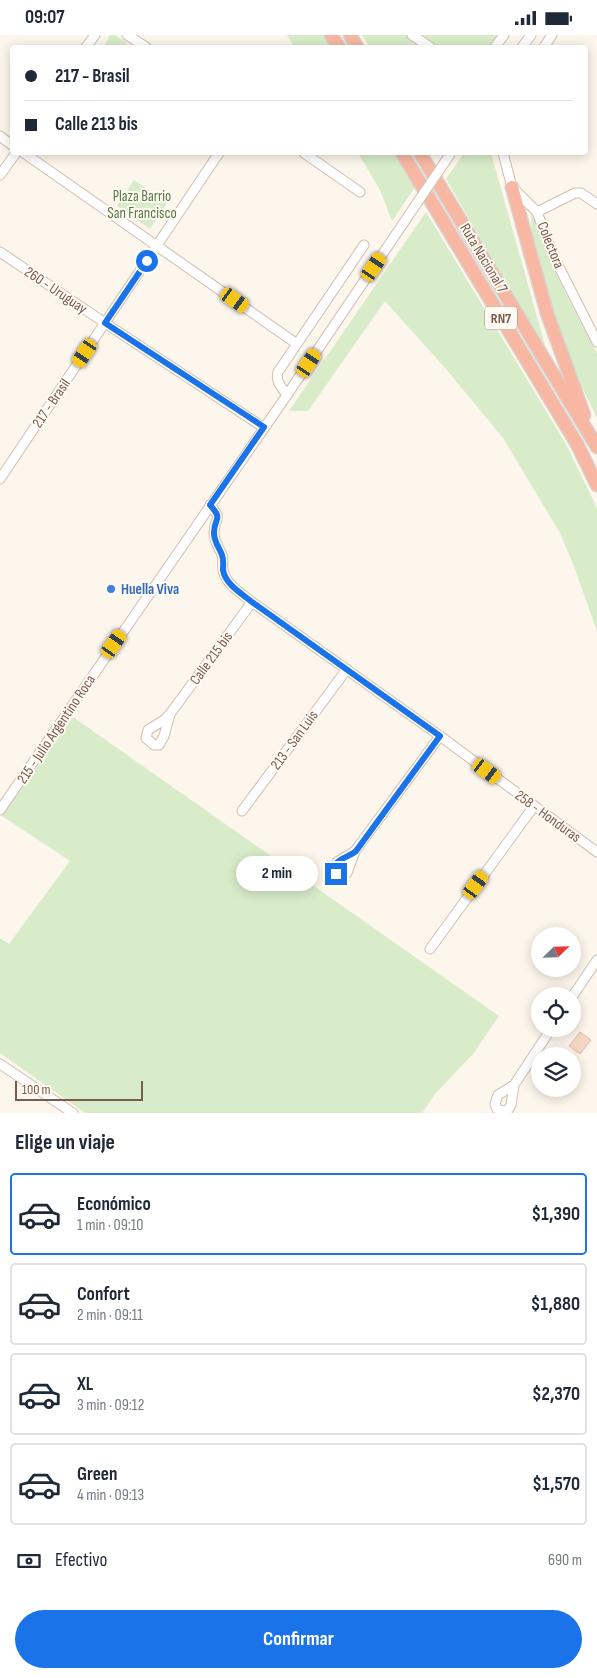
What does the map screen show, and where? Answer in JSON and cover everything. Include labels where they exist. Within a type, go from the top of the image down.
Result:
[{"type":"highway","name":"Ruta Nacional 7","points":[[403,155],[577,444],[597,485]]},
{"type":"highway","name":"Ruta Nacional 7","points":[[421,155],[597,447]]},
{"type":"highway","points":[[512,187],[547,313],[562,359],[597,447]]},
{"type":"street","points":[[127,35],[143,45]]},
{"type":"street","points":[[412,35],[427,45]]},
{"type":"street","points":[[0,175],[15,155]]},
{"type":"street","points":[[27,155],[297,344]]},
{"type":"street","name":"217 - Brasil","points":[[0,479],[218,155]]},
{"type":"street","points":[[307,155],[360,192]]},
{"type":"street","name":"215 - Julio Argentino Roca","points":[[0,810],[287,395],[450,155]]},
{"type":"street","points":[[504,155],[512,187]]},
{"type":"street","name":"Colectora","points":[[512,187],[537,212],[554,257],[597,342]]},
{"type":"street","points":[[537,212],[575,193],[580,193],[597,204]]},
{"type":"street","points":[[287,395],[278,383],[276,377],[278,372],[364,245]]},
{"type":"street","name":"260 - Uruguay","points":[[0,252],[264,427]]},
{"type":"street","name":"258 - Honduras","points":[[210,505],[217,513],[218,518],[214,533],[215,541],[222,554],[224,561],[223,571],[227,580],[252,602],[440,736],[597,852]]},
{"type":"street","name":"Calle 215 bis","points":[[170,714],[252,602]]},
{"type":"street","name":"213 - San Luis","points":[[242,811],[347,669]]},
{"type":"street","points":[[356,851],[440,736]]},
{"type":"street","points":[[430,949],[534,805]]},
{"type":"street","points":[[579,987],[597,960]]},
{"type":"street","points":[[514,1085],[546,1037]]},
{"type":"street","points":[[0,1065],[73,1113]]},
{"type":"green space","points":[[110,35],[115,35],[127,43],[126,45],[105,44]]},
{"type":"green space","points":[[287,35],[324,35],[331,45],[293,45]]},
{"type":"green space","points":[[362,35],[407,35],[423,45],[369,45]]},
{"type":"green space","points":[[421,35],[499,35],[492,45],[436,45]]},
{"type":"green space","points":[[359,155],[396,155],[415,187],[392,221],[380,190]]},
{"type":"green space","points":[[463,155],[492,155],[548,356],[446,179]]},
{"type":"green space","name":"Plaza Barrio San Francisco","points":[[134,180],[167,203],[150,229],[117,206]]},
{"type":"green space","points":[[426,212],[566,444],[597,508],[597,631],[560,533],[503,438],[446,369],[385,301],[308,411],[289,411]]},
{"type":"green space","points":[[531,214],[539,226],[549,259],[597,353],[597,418],[565,352],[546,291],[532,236]]},
{"type":"green space","points":[[73,717],[499,1016],[473,1054],[435,1094],[422,1113],[85,1113],[0,1053],[0,938],[9,944],[70,861],[2,816]]},
{"type":"building","points":[[581,1033],[591,1040],[581,1053],[581,1047],[569,1046],[576,1037],[581,1037]]},
{"type":"place","name":"Huella Viva","points":[[111,589]]},
{"type":"route","points":[[147,261],[105,323],[264,427],[210,505],[217,513],[218,518],[214,533],[215,541],[222,554],[224,561],[223,571],[227,580],[252,602],[440,736],[356,851],[337,862],[334,867],[336,874]]}]
